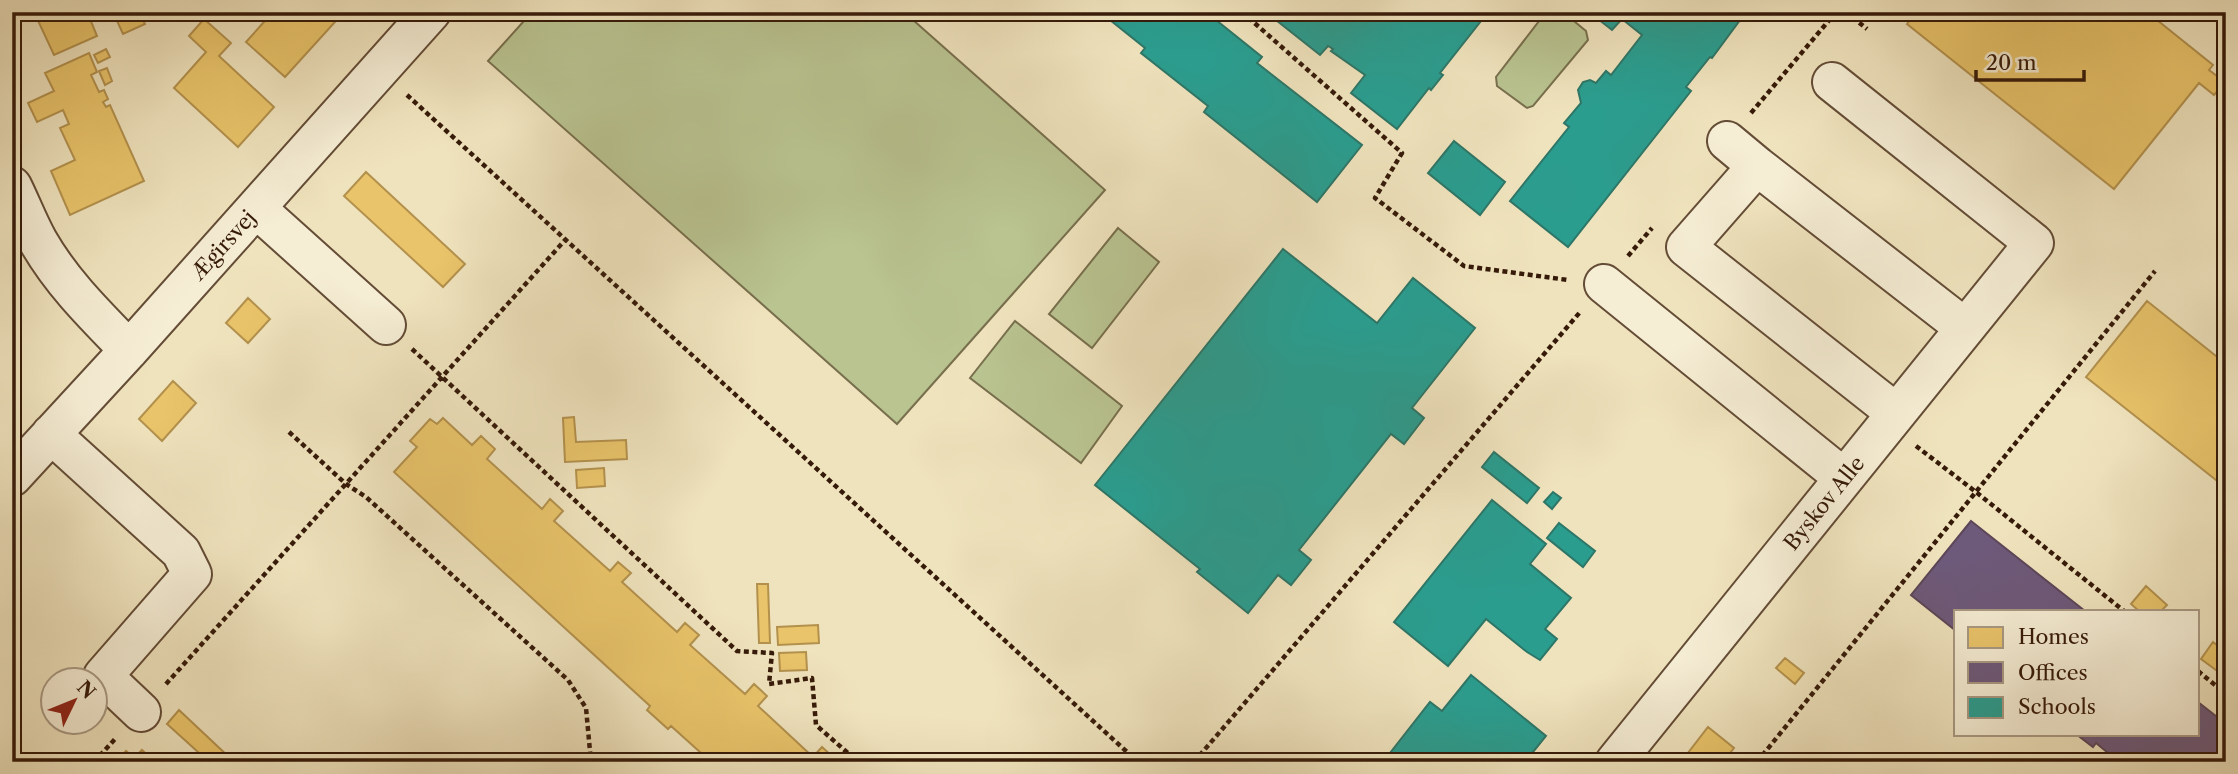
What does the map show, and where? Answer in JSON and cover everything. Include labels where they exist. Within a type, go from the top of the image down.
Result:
[{"type":"street","name":"Ægirsvej","points":[[12,477],[431,12]]},
{"type":"street","name":"Byskov Alle","points":[[1615,762],[2034,243],[1832,82]]},
{"type":"street","points":[[1727,141],[1965,328]]},
{"type":"street","points":[[1758,166],[1686,247],[1892,419]]},
{"type":"street","points":[[12,186],[38,240],[57,270],[78,298],[129,350]]},
{"type":"street","points":[[256,208],[386,325]]},
{"type":"street","points":[[1604,284],[1844,478]]},
{"type":"street","points":[[51,434],[181,552],[192,574],[103,676],[141,712]]},
{"type":"path","points":[[1242,12],[1402,153],[1375,198],[1464,265],[1604,284]]},
{"type":"path","points":[[1846,12],[1867,29]]},
{"type":"path","points":[[2218,12],[2226,19]]},
{"type":"path","points":[[380,70],[1138,762]]},
{"type":"path","points":[[94,762],[566,239]]},
{"type":"path","points":[[1757,762],[2155,271]]},
{"type":"path","points":[[1194,762],[1604,284]]},
{"type":"path","points":[[386,325],[737,651],[772,653],[769,684],[812,678],[816,725],[858,762]]},
{"type":"path","points":[[1892,419],[1976,492],[2123,610]]},
{"type":"path","points":[[289,432],[346,484],[366,497],[568,680],[586,708],[591,762]]},
{"type":"path","points":[[2200,673],[2226,694]]},
{"type":"green space","points":[[532,12],[904,12],[1105,190],[897,424],[488,61]]},
{"type":"green space","points":[[1546,12],[1563,12],[1586,31],[1588,40],[1533,106],[1527,108],[1497,86],[1496,77]]},
{"type":"green space","points":[[1118,228],[1159,262],[1092,348],[1049,314]]},
{"type":"green space","points":[[1015,321],[1122,406],[1081,463],[970,378]]},
{"type":"building: Homes","points":[[34,12],[105,12],[90,19],[97,36],[54,55]]},
{"type":"building: Homes","points":[[113,12],[139,12],[145,24],[123,34]]},
{"type":"building: Homes","points":[[273,12],[344,12],[285,77],[246,42]]},
{"type":"building: Homes","points":[[1916,12],[2147,12],[2213,65],[2209,70],[2225,82],[2214,95],[2199,83],[2114,189],[1907,24]]},
{"type":"building: Homes","points":[[204,19],[231,43],[219,56],[274,107],[238,147],[174,88],[206,52],[189,36]]},
{"type":"building: Homes","points":[[106,49],[110,57],[98,63],[94,55]]},
{"type":"building: Homes","points":[[89,53],[97,72],[91,75],[99,92],[104,90],[108,99],[103,102],[106,107],[110,105],[144,181],[70,215],[51,171],[75,160],[60,128],[69,124],[63,110],[37,122],[28,103],[54,91],[45,73]]},
{"type":"building: Homes","points":[[107,68],[112,81],[105,85],[99,71]]},
{"type":"building: Homes","points":[[366,172],[465,264],[443,287],[344,196]]},
{"type":"building: Homes","points":[[248,298],[270,319],[248,343],[226,323]]},
{"type":"building: Homes","points":[[2147,301],[2226,364],[2226,488],[2086,377]]},
{"type":"building: Homes","points":[[173,381],[196,403],[162,441],[139,419]]},
{"type":"building: Homes","points":[[574,417],[576,442],[626,440],[627,459],[565,462],[563,418]]},
{"type":"building: Homes","points":[[443,418],[472,445],[481,436],[495,449],[487,459],[542,509],[550,499],[563,511],[554,521],[610,571],[618,562],[631,573],[622,582],[677,632],[685,623],[699,635],[690,645],[745,694],[754,684],[767,696],[758,706],[813,757],[822,747],[835,759],[832,762],[711,762],[671,726],[668,729],[647,710],[650,706],[394,472],[417,447],[410,441],[430,419],[437,424]]},
{"type":"building: Homes","points":[[604,468],[605,486],[577,488],[576,470]]},
{"type":"building: Homes","points":[[757,584],[768,584],[770,643],[759,643]]},
{"type":"building: Homes","points":[[2146,586],[2167,605],[2162,610],[2138,610],[2131,604]]},
{"type":"building: Homes","points":[[818,625],[819,643],[778,645],[777,627]]},
{"type":"building: Homes","points":[[2213,642],[2226,652],[2224,676],[2201,659]]},
{"type":"building: Homes","points":[[806,652],[807,670],[780,671],[779,653]]},
{"type":"building: Homes","points":[[1785,658],[1804,673],[1795,684],[1776,668]]},
{"type":"building: Homes","points":[[179,710],[231,759],[229,762],[209,762],[167,724]]},
{"type":"building: Homes","points":[[1708,727],[1734,748],[1723,762],[1681,762]]},
{"type":"building: Homes","points":[[142,750],[155,762],[116,762],[126,751],[134,758]]},
{"type":"building: Offices","points":[[1971,521],[2084,610],[1954,610],[1954,629],[1911,595]]},
{"type":"building: Offices","points":[[2200,704],[2226,724],[2226,762],[2119,762],[2096,743],[2093,747],[2079,736],[2200,736]]},
{"type":"building: Schools","points":[[1100,12],[1206,12],[1262,57],[1257,63],[1362,145],[1317,202],[1204,112],[1208,106],[1141,53],[1145,48]]},
{"type":"building: Schools","points":[[1282,12],[1493,12],[1488,18],[1485,16],[1440,73],[1443,75],[1431,90],[1429,88],[1397,129],[1351,93],[1365,75],[1328,46],[1320,55],[1276,20]]},
{"type":"building: Schools","points":[[1589,12],[1746,12],[1712,58],[1710,57],[1686,87],[1691,91],[1568,247],[1510,201],[1569,127],[1564,123],[1581,103],[1578,90],[1583,82],[1590,80],[1596,83],[1606,71],[1611,75],[1642,35],[1622,19],[1612,30]]},
{"type":"building: Schools","points":[[1454,141],[1505,182],[1480,215],[1428,173]]},
{"type":"building: Schools","points":[[1283,249],[1377,323],[1413,278],[1475,328],[1412,408],[1424,418],[1404,444],[1391,434],[1299,550],[1311,560],[1291,585],[1278,575],[1248,613],[1197,572],[1200,569],[1095,485]]},
{"type":"building: Schools","points":[[1494,452],[1539,488],[1527,503],[1482,467]]},
{"type":"building: Schools","points":[[1553,492],[1561,498],[1552,509],[1544,502]]},
{"type":"building: Schools","points":[[1492,500],[1546,544],[1530,564],[1571,598],[1545,629],[1557,639],[1540,660],[1486,619],[1448,666],[1394,622]]},
{"type":"building: Schools","points":[[1559,523],[1595,551],[1583,567],[1547,538]]},
{"type":"building: Schools","points":[[1471,675],[1546,736],[1525,762],[1383,762],[1430,702],[1442,711]]}]
